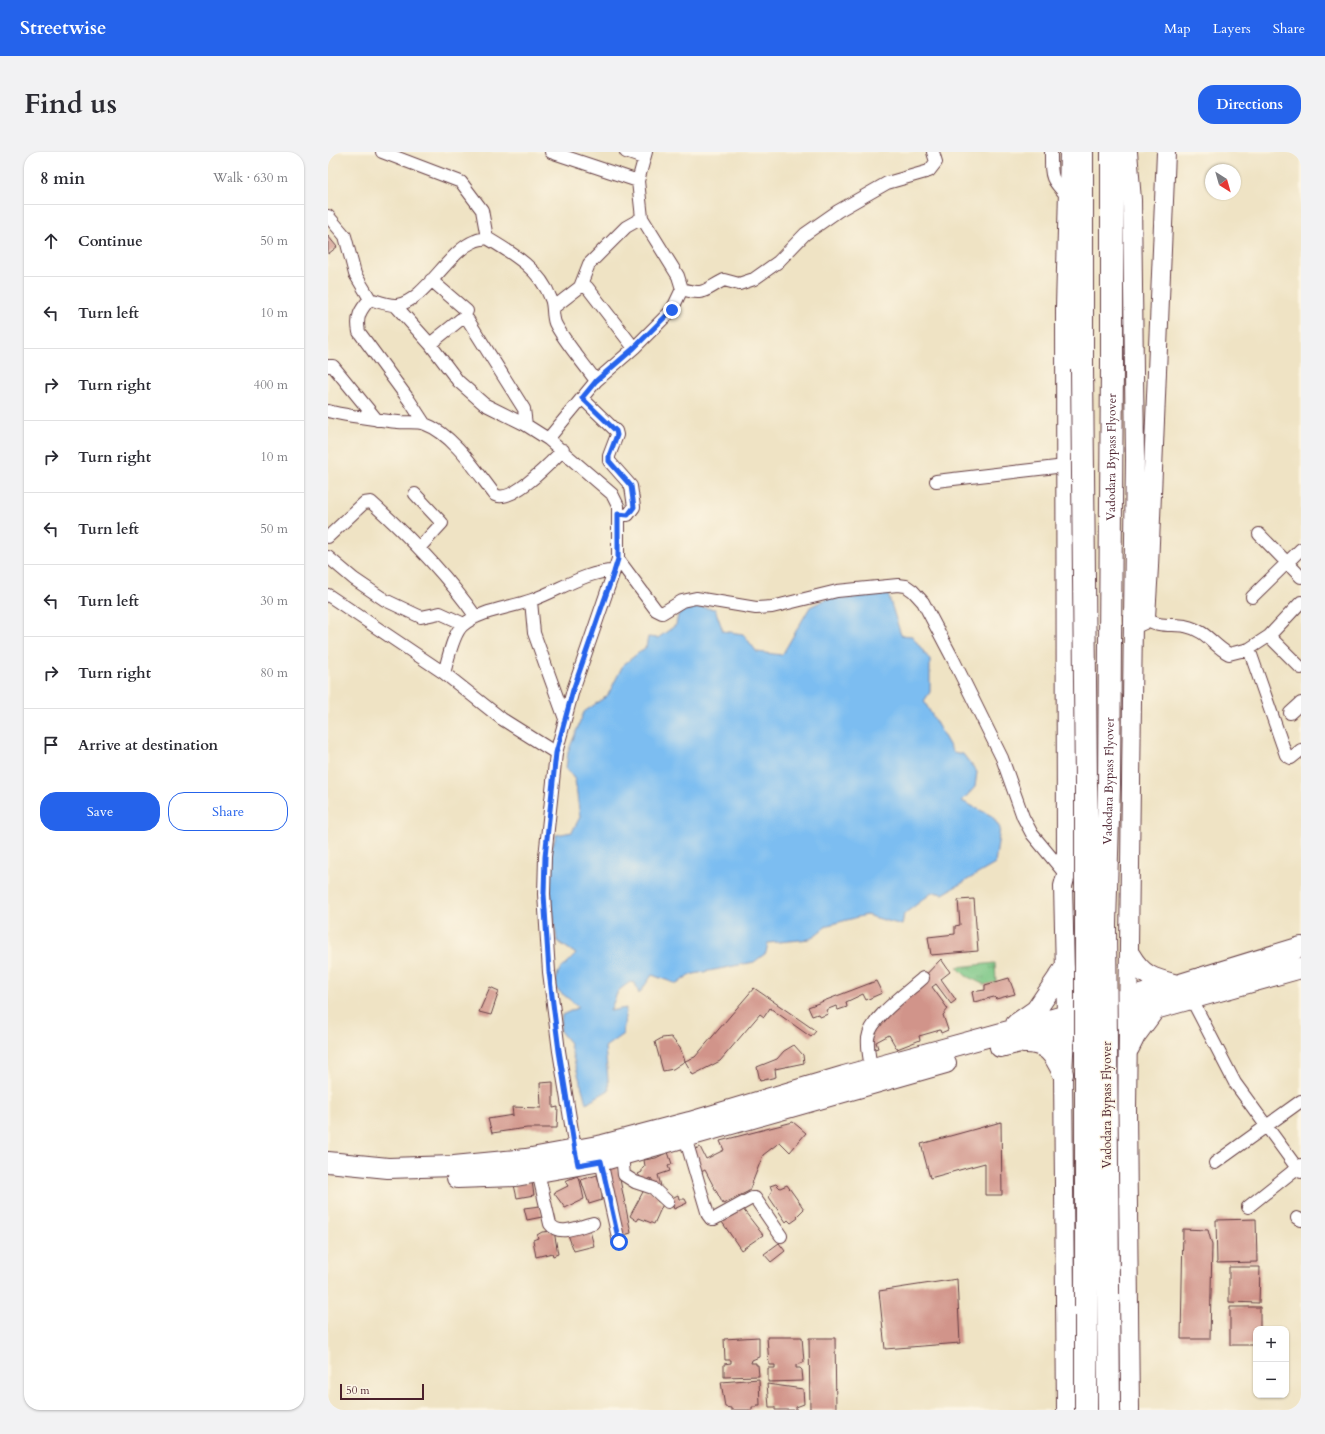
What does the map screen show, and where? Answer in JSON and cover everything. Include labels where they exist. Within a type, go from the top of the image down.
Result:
[{"type":"highway","name":"Vadodara Bypass Flyover","points":[[1082,152],[1082,369],[1086,786],[1086,1410]]},
{"type":"highway","name":"Vadodara Bypass Flyover","points":[[1109,1410],[1106,924],[1109,776],[1112,152]]},
{"type":"main road","points":[[1129,1048],[1135,1036],[1155,1008],[1184,991],[1301,947]]},
{"type":"main road","points":[[1130,956],[1137,968],[1145,975],[1184,991]]},
{"type":"main road","points":[[328,1162],[388,1168],[454,1166],[526,1159],[577,1157],[601,1161],[1065,1023],[1184,991],[1301,968]]},
{"type":"main road","points":[[1007,1039],[1036,1010],[1064,969]]},
{"type":"main road","points":[[1129,1006],[1155,1008]]},
{"type":"main road","points":[[328,1175],[387,1180],[422,1180],[516,1176],[538,1172],[603,1145],[690,1122],[871,1069],[1007,1039],[1042,1045],[1055,1057],[1063,1074]]},
{"type":"street","points":[[382,152],[461,182],[482,210],[487,238]]},
{"type":"street","points":[[551,152],[638,181]]},
{"type":"street","points":[[682,289],[696,294],[701,293],[724,280],[739,284],[754,279],[778,262],[805,234],[838,211],[887,183],[929,171],[936,162],[933,152]]},
{"type":"street","points":[[1051,152],[1051,175],[1053,181],[1068,197]]},
{"type":"street","points":[[1066,1410],[1063,1074],[1065,1023],[1064,886],[1066,875],[1065,308],[1069,152]]},
{"type":"street","points":[[1128,152],[1132,216],[1139,622],[1127,1109],[1130,1410]]},
{"type":"street","points":[[1139,622],[1150,559],[1166,152]]},
{"type":"street","points":[[548,439],[596,381],[634,348],[672,310],[682,289],[678,276],[642,218],[638,181],[638,154]]},
{"type":"street","points":[[328,216],[345,236],[355,274],[370,299],[395,305],[406,302],[457,254],[474,241],[487,238],[528,265],[546,289],[553,308],[556,323],[596,381]]},
{"type":"street","points":[[553,308],[580,287],[589,264],[626,227],[642,218]]},
{"type":"street","points":[[430,280],[467,311]]},
{"type":"street","points":[[580,287],[587,287],[634,348]]},
{"type":"street","points":[[370,299],[360,310],[357,322],[358,332],[409,400],[424,423]]},
{"type":"street","points":[[395,305],[430,344],[458,381],[484,404],[526,425],[563,450],[612,494],[618,506],[618,559],[573,690],[556,753],[545,857],[544,894],[549,972],[559,1051],[577,1157]]},
{"type":"street","points":[[430,344],[461,319],[464,318],[468,320],[524,409],[526,425]]},
{"type":"street","points":[[328,366],[333,366],[377,420]]},
{"type":"street","points":[[582,398],[616,431],[617,435],[609,456],[609,461],[631,486],[634,507],[628,515],[618,514]]},
{"type":"street","points":[[328,411],[377,420],[424,423],[438,430],[464,455],[495,495],[500,498],[507,496],[538,476],[563,450]]},
{"type":"street","points":[[936,481],[1065,466]]},
{"type":"street","points":[[415,494],[442,521],[442,525],[420,547]]},
{"type":"street","points":[[328,537],[364,503],[367,502],[403,530],[420,547],[460,595],[476,617]]},
{"type":"street","points":[[1259,534],[1301,577]]},
{"type":"street","points":[[1252,597],[1301,549]]},
{"type":"street","points":[[328,557],[354,579],[385,600],[421,617],[440,613],[464,624]]},
{"type":"street","points":[[618,559],[656,610],[662,613],[687,599],[696,598],[756,608],[772,607],[837,591],[898,585],[906,586],[923,602],[953,659],[1002,758],[1023,817],[1032,834],[1066,875]]},
{"type":"street","points":[[444,673],[458,632],[464,624],[476,617],[530,601],[595,574],[614,572]]},
{"type":"street","points":[[328,595],[444,673],[502,719],[556,753]]},
{"type":"street","points":[[530,601],[534,633],[565,719]]},
{"type":"street","points":[[1139,622],[1185,626],[1200,631],[1229,654],[1249,649],[1269,636],[1301,602]]},
{"type":"street","points":[[1269,636],[1299,662]]},
{"type":"street","points":[[1249,649],[1286,755],[1291,758],[1301,750]]},
{"type":"street","points":[[1290,713],[1301,703]]},
{"type":"street","points":[[871,1069],[868,1038],[870,1029],[885,1012],[923,978]]},
{"type":"street","points":[[1184,991],[1235,1083],[1266,1126],[1300,1168],[1248,1207]]},
{"type":"street","points":[[1216,1163],[1301,1101]]},
{"type":"street","points":[[685,1137],[708,1215],[711,1219],[714,1219],[752,1198],[755,1198],[781,1236]]},
{"type":"street","points":[[622,1155],[624,1175],[635,1182],[652,1188],[668,1202]]},
{"type":"street","points":[[601,1161],[619,1242]]},
{"type":"street","points":[[538,1172],[552,1228],[561,1231],[593,1223]]},
{"type":"green space","points":[[995,963],[996,982],[985,985],[966,976],[957,967]]},
{"type":"water","points":[[845,590],[887,591],[901,635],[912,636],[930,660],[930,692],[924,701],[953,752],[963,754],[977,772],[975,787],[962,801],[992,816],[1000,828],[995,864],[943,894],[933,892],[904,914],[902,925],[866,915],[828,925],[810,939],[768,943],[766,953],[754,962],[689,975],[677,984],[652,975],[639,994],[635,983],[630,982],[618,991],[610,1011],[626,1008],[623,1034],[605,1047],[609,1090],[586,1103],[569,1042],[560,1031],[562,1015],[579,1007],[555,988],[558,972],[576,954],[557,941],[547,865],[556,835],[572,832],[580,817],[575,780],[566,768],[568,752],[584,712],[608,695],[623,665],[646,647],[648,637],[658,638],[676,625],[678,615],[689,606],[715,609],[723,631],[743,634],[757,652],[782,655],[810,607]]},
{"type":"building","points":[[328,236],[337,247],[328,254]]},
{"type":"building","points":[[974,899],[978,951],[931,955],[928,937],[955,934],[955,926],[960,925],[958,900]]},
{"type":"building","points":[[941,959],[950,972],[941,979],[956,1000],[951,1004],[936,984],[932,987],[948,1009],[943,1015],[948,1030],[941,1033],[940,1030],[919,1036],[920,1040],[897,1049],[889,1035],[876,1042],[878,1048],[871,1050],[871,1032]]},
{"type":"building","points":[[1009,978],[1015,994],[996,999],[994,997],[974,1002],[972,992],[985,990],[985,985]]},
{"type":"building","points":[[876,981],[882,993],[866,1000],[863,994],[846,1002],[847,1007],[838,1010],[836,1006],[826,1010],[828,1014],[820,1017],[818,1014],[812,1016],[808,1007]]},
{"type":"building","points":[[490,987],[499,991],[491,1015],[479,1012]]},
{"type":"building","points":[[754,988],[816,1031],[811,1037],[770,1008],[764,1017],[760,1014],[720,1061],[693,1075],[685,1061],[695,1057]]},
{"type":"building","points":[[671,1037],[680,1048],[685,1061],[673,1069],[663,1071],[655,1042],[662,1038]]},
{"type":"building","points":[[794,1045],[803,1055],[804,1063],[775,1069],[776,1077],[760,1081],[757,1067],[777,1059],[784,1051]]},
{"type":"building","points":[[553,1082],[553,1108],[558,1107],[557,1128],[527,1128],[492,1133],[488,1119],[513,1115],[512,1107],[541,1108],[540,1083]]},
{"type":"building","points":[[793,1122],[806,1133],[790,1152],[780,1142],[763,1155],[749,1191],[723,1204],[705,1170],[701,1172],[693,1150],[700,1147],[706,1159],[724,1150],[720,1141]]},
{"type":"building","points":[[1001,1122],[1002,1195],[985,1195],[985,1163],[930,1178],[921,1144]]},
{"type":"building","points":[[668,1152],[672,1164],[668,1166],[670,1171],[658,1175],[661,1186],[656,1187],[651,1178],[644,1182],[638,1174],[642,1172],[642,1169],[645,1166],[644,1160],[656,1158]]},
{"type":"building","points":[[617,1165],[631,1233],[620,1236],[607,1168]]},
{"type":"building","points":[[597,1175],[602,1192],[602,1200],[589,1204],[581,1180]]},
{"type":"building","points":[[577,1176],[580,1181],[584,1199],[565,1208],[554,1193],[568,1186],[565,1181]]},
{"type":"building","points":[[532,1182],[534,1195],[517,1198],[514,1185]]},
{"type":"building","points":[[776,1184],[780,1188],[787,1185],[804,1209],[797,1216],[798,1218],[791,1223],[788,1220],[786,1222],[769,1197],[772,1190],[770,1186]]},
{"type":"building","points":[[644,1190],[658,1195],[657,1201],[663,1204],[654,1224],[639,1218],[637,1221],[630,1216]]},
{"type":"building","points":[[678,1195],[679,1199],[685,1199],[687,1203],[674,1209],[670,1199]]},
{"type":"building","points":[[540,1206],[542,1217],[527,1220],[524,1208]]},
{"type":"building","points":[[742,1208],[763,1235],[741,1250],[722,1222]]},
{"type":"building","points":[[1256,1219],[1257,1262],[1217,1263],[1216,1220]]},
{"type":"building","points":[[589,1227],[594,1246],[574,1251],[567,1232]]},
{"type":"building","points":[[1183,1229],[1208,1230],[1212,1245],[1210,1339],[1181,1339]]},
{"type":"building","points":[[554,1231],[558,1254],[553,1256],[552,1253],[536,1257],[533,1240],[538,1238],[537,1235],[542,1232]]},
{"type":"building","points":[[779,1243],[785,1251],[771,1262],[764,1254]]},
{"type":"building","points":[[1229,1267],[1260,1267],[1259,1303],[1229,1302]]},
{"type":"building","points":[[957,1279],[960,1343],[885,1349],[879,1291]]},
{"type":"building","points":[[1230,1307],[1260,1307],[1260,1326],[1253,1326],[1253,1345],[1230,1345]]},
{"type":"building","points":[[759,1337],[759,1357],[752,1360],[751,1363],[756,1363],[756,1365],[758,1365],[759,1376],[724,1377],[724,1364],[731,1363],[731,1360],[725,1360],[724,1339]]},
{"type":"building","points":[[767,1337],[802,1337],[804,1362],[796,1365],[796,1368],[800,1368],[802,1370],[803,1381],[768,1382],[768,1368],[775,1368],[775,1365],[769,1365]]},
{"type":"building","points":[[809,1338],[835,1338],[836,1410],[810,1410]]},
{"type":"building","points":[[759,1379],[760,1405],[757,1405],[757,1407],[752,1407],[752,1410],[731,1410],[731,1408],[725,1407],[721,1382]]},
{"type":"building","points":[[767,1384],[803,1389],[804,1404],[796,1407],[796,1410],[775,1410],[775,1407],[769,1407]]},
{"type":"route","points":[[619,1242],[601,1161],[578,1165],[575,1150],[559,1051],[549,972],[544,894],[545,857],[556,753],[573,690],[618,559],[618,514],[628,515],[632,512],[634,507],[630,484],[609,461],[609,456],[617,435],[616,431],[582,398],[596,381],[634,348],[672,310]]}]
